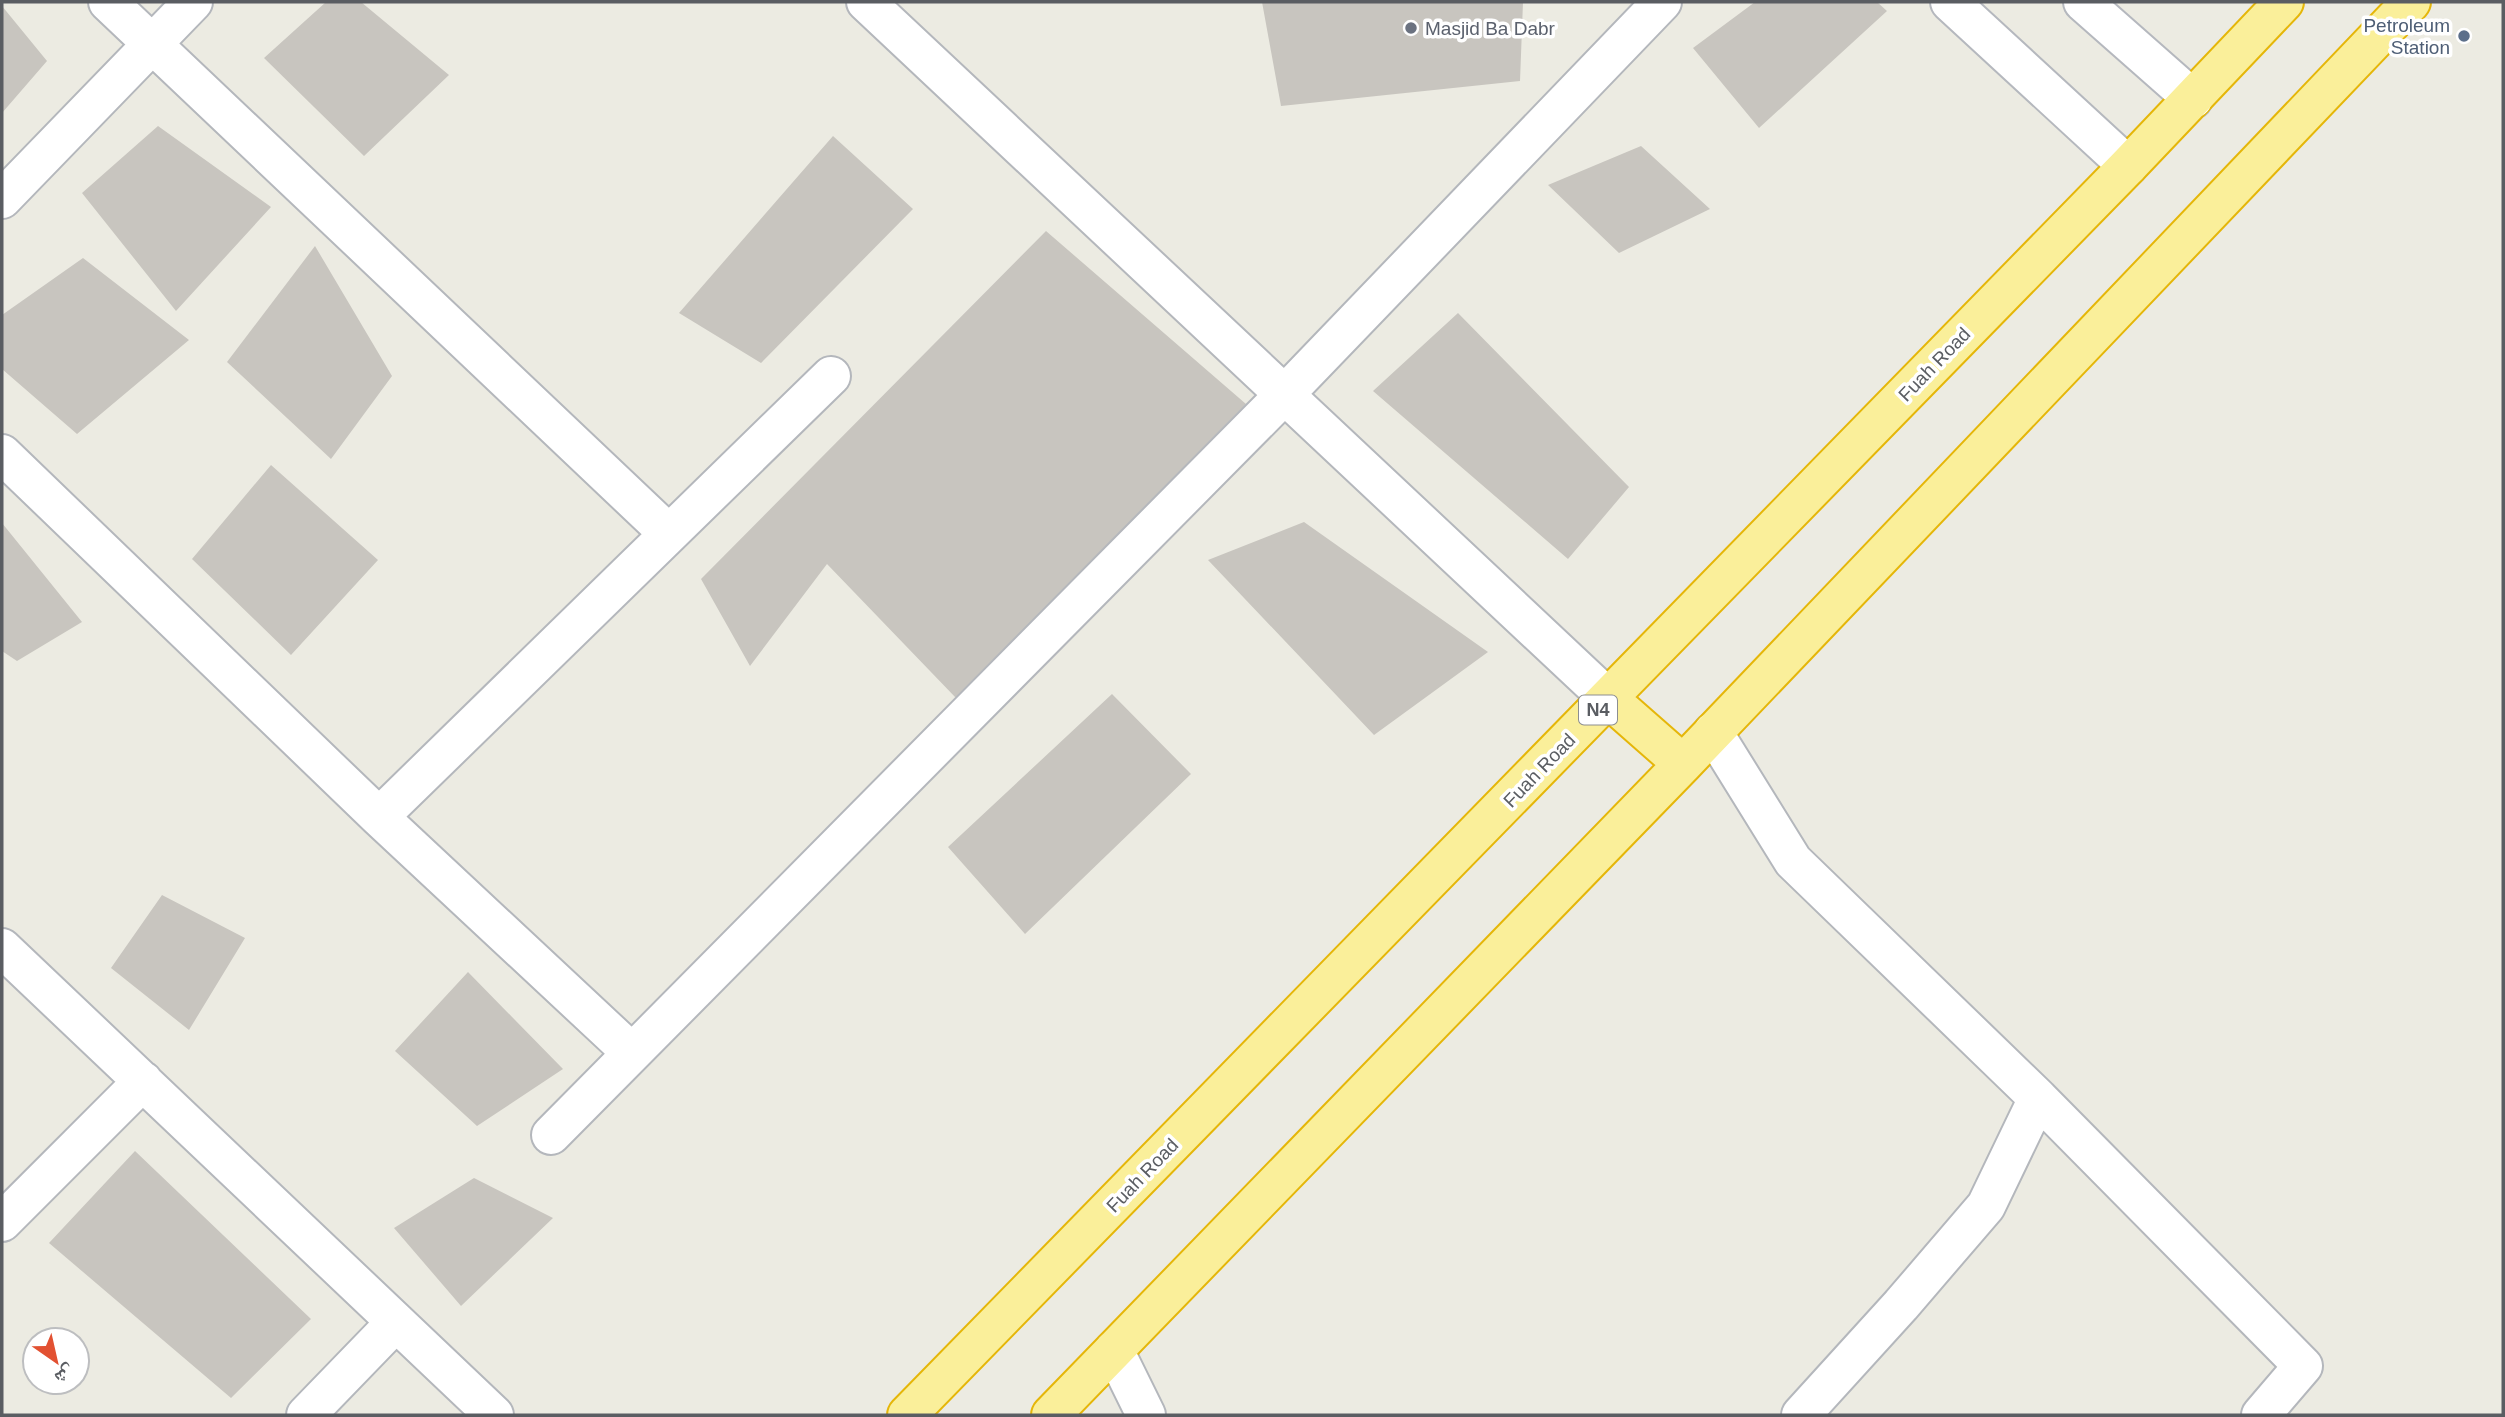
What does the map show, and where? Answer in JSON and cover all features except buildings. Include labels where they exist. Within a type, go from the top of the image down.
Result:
[{"type":"highway","name":"Fuah Road","points":[[908,1415],[1609,699],[2193,99],[2284,2]]},
{"type":"highway","points":[[1051,1415],[1683,764],[2411,2]]},
{"type":"highway","points":[[1609,699],[1683,764]]},
{"type":"street","points":[[108,2],[669,534]]},
{"type":"street","points":[[2,199],[193,2]]},
{"type":"street","points":[[866,2],[1609,699]]},
{"type":"street","points":[[551,1135],[1285,394],[1662,2]]},
{"type":"street","points":[[1950,2],[2128,166]]},
{"type":"street","points":[[2084,2],[2193,99]]},
{"type":"street","points":[[379,817],[831,376]]},
{"type":"street","points":[[2,454],[379,817],[632,1053]]},
{"type":"street","points":[[1713,732],[1793,861],[2038,1098],[2303,1366],[2261,1415]]},
{"type":"street","points":[[2,948],[494,1415]]},
{"type":"street","points":[[2,1222],[143,1081]]},
{"type":"street","points":[[1801,1415],[1986,1206],[2038,1098]]},
{"type":"street","points":[[306,1415],[396,1322]]},
{"type":"street","points":[[1114,1350],[1146,1415]]},
{"type":"place","name":"Masjid Ba Dabr","points":[[1411,28]]},
{"type":"place","name":"Petroleum Station","points":[[2464,36]]}]
